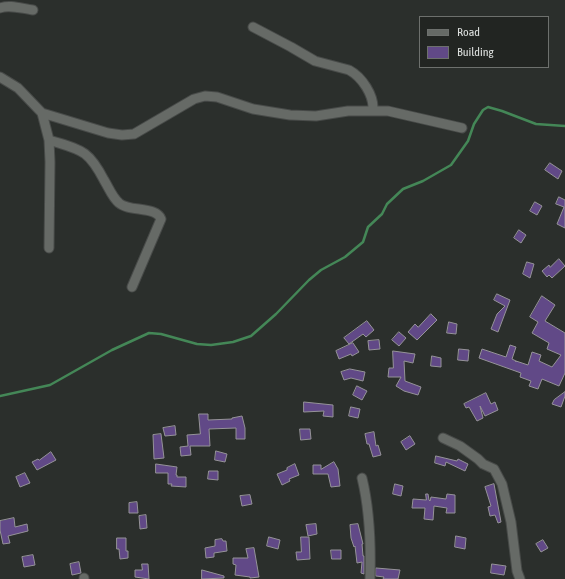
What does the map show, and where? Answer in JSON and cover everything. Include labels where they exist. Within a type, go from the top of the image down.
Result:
[{"type":"street","points":[[0,8],[10,6],[33,10]]},
{"type":"street","points":[[253,27],[315,61],[349,70],[354,73],[361,79],[370,96],[373,110]]},
{"type":"street","points":[[0,77],[18,88],[42,113],[50,140],[49,248]]},
{"type":"street","points":[[42,113],[108,133],[122,135],[134,134],[194,99],[205,96],[217,97],[253,109],[290,115],[316,116],[348,111],[388,111],[462,128]]},
{"type":"street","points":[[50,140],[78,148],[88,155],[98,168],[113,197],[120,205],[156,212],[159,214],[161,218],[132,287]]},
{"type":"street","points":[[443,438],[460,446],[483,464],[494,470],[502,484],[511,522],[517,571],[520,579]]},
{"type":"street","points":[[362,478],[370,522],[370,579]]},
{"type":"building","points":[[550,163],[562,171],[558,179],[545,170]]},
{"type":"building","points":[[559,197],[565,200],[565,228],[557,224],[564,207],[556,204]]},
{"type":"building","points":[[535,202],[542,206],[537,215],[530,211]]},
{"type":"building","points":[[519,230],[526,235],[521,243],[514,238]]},
{"type":"building","points":[[559,259],[565,266],[552,278],[549,275],[547,277],[542,271],[549,265],[550,267]]},
{"type":"building","points":[[527,262],[534,264],[530,278],[523,274]]},
{"type":"building","points":[[497,294],[510,300],[498,332],[491,329],[497,314],[505,306],[494,300]]},
{"type":"building","points":[[542,296],[555,305],[545,321],[565,333],[565,373],[559,386],[542,379],[538,389],[529,386],[531,381],[520,377],[521,373],[479,358],[482,349],[506,357],[510,345],[516,347],[512,359],[528,365],[532,352],[541,355],[539,361],[552,367],[561,355],[547,349],[549,343],[532,333],[538,322],[530,317]]},
{"type":"building","points":[[431,314],[437,320],[417,340],[408,332],[415,324],[418,327]]},
{"type":"building","points":[[367,321],[374,330],[366,337],[363,334],[349,344],[344,338]]},
{"type":"building","points":[[449,322],[457,324],[456,334],[447,333]]},
{"type":"building","points":[[399,332],[406,338],[399,346],[392,340]]},
{"type":"building","points":[[379,340],[380,349],[369,350],[368,341]]},
{"type":"building","points":[[353,343],[359,352],[352,356],[351,354],[339,359],[336,351]]},
{"type":"building","points":[[459,349],[469,350],[468,361],[458,360]]},
{"type":"building","points":[[393,351],[415,354],[413,363],[404,361],[405,381],[421,387],[418,395],[404,391],[396,386],[401,377],[388,377],[389,368],[393,368]]},
{"type":"building","points":[[432,356],[441,358],[441,367],[431,366]]},
{"type":"building","points":[[350,369],[365,372],[363,381],[351,378],[344,380],[341,372]]},
{"type":"building","points":[[357,386],[367,391],[362,400],[353,395]]},
{"type":"building","points":[[565,392],[561,407],[552,404],[554,400]]},
{"type":"building","points":[[486,393],[491,404],[495,402],[498,410],[485,416],[480,406],[483,418],[477,421],[469,407],[466,408],[464,404]]},
{"type":"building","points":[[304,402],[333,405],[333,417],[323,416],[324,411],[304,412]]},
{"type":"building","points":[[351,407],[360,409],[358,418],[349,416]]},
{"type":"building","points":[[199,414],[208,414],[208,420],[232,419],[242,416],[245,428],[245,439],[236,439],[236,428],[209,429],[210,446],[190,446],[191,455],[181,456],[180,447],[188,446],[187,435],[200,434]]},
{"type":"building","points":[[175,426],[176,435],[165,436],[163,428]]},
{"type":"building","points":[[300,429],[310,429],[311,439],[301,440]]},
{"type":"building","points":[[374,432],[376,446],[378,445],[381,455],[373,457],[369,444],[367,444],[365,434]]},
{"type":"building","points":[[161,434],[164,458],[154,459],[153,435]]},
{"type":"building","points":[[410,436],[415,444],[406,450],[401,442]]},
{"type":"building","points":[[216,451],[227,454],[225,462],[215,460]]},
{"type":"building","points":[[51,452],[56,460],[37,470],[32,462],[38,459],[39,460]]},
{"type":"building","points":[[436,456],[457,461],[458,459],[468,464],[465,471],[446,462],[445,466],[435,463]]},
{"type":"building","points":[[334,462],[338,469],[340,486],[331,487],[328,474],[313,474],[313,465],[321,465],[321,469]]},
{"type":"building","points":[[156,464],[177,467],[176,475],[177,477],[186,477],[186,487],[171,486],[172,484],[168,484],[168,473],[156,473]]},
{"type":"building","points":[[295,464],[299,475],[289,479],[290,481],[282,485],[277,474],[287,470],[287,468]]},
{"type":"building","points":[[209,471],[218,471],[218,480],[208,479]]},
{"type":"building","points":[[25,473],[30,483],[20,487],[16,477]]},
{"type":"building","points":[[395,484],[403,486],[401,496],[393,494]]},
{"type":"building","points":[[494,484],[501,522],[498,523],[495,515],[490,516],[488,507],[491,506],[485,487]]},
{"type":"building","points":[[426,494],[428,494],[430,501],[431,497],[446,499],[447,494],[455,495],[455,513],[446,513],[447,508],[434,506],[433,520],[424,519],[425,508],[412,508],[413,499],[426,500]]},
{"type":"building","points":[[250,495],[252,504],[242,506],[240,496]]},
{"type":"building","points":[[137,502],[138,513],[129,513],[129,503]]},
{"type":"building","points":[[146,515],[147,528],[140,529],[139,516]]},
{"type":"building","points":[[14,518],[15,527],[27,524],[28,531],[8,536],[10,543],[3,544],[0,521]]},
{"type":"building","points":[[316,524],[317,534],[308,536],[306,525]]},
{"type":"building","points":[[358,524],[363,544],[364,574],[361,573],[362,562],[357,563],[355,546],[354,547],[351,538],[350,525]]},
{"type":"building","points":[[456,536],[466,538],[465,549],[455,547]]},
{"type":"building","points":[[269,537],[280,540],[278,549],[267,546]]},
{"type":"building","points":[[301,537],[309,537],[310,559],[297,560],[296,552],[301,552]]},
{"type":"building","points":[[117,538],[126,538],[126,551],[128,551],[128,558],[120,559],[119,549],[117,549]]},
{"type":"building","points":[[222,539],[223,541],[226,541],[227,551],[214,553],[214,557],[206,558],[205,548],[215,546],[215,540]]},
{"type":"building","points":[[543,540],[548,548],[541,552],[536,544]]},
{"type":"building","points":[[254,548],[259,577],[250,578],[235,575],[236,565],[233,564],[233,558],[248,558],[246,549]]},
{"type":"building","points":[[331,550],[341,550],[341,559],[332,559]]},
{"type":"building","points":[[33,555],[35,565],[24,567],[22,557]]},
{"type":"building","points":[[79,562],[81,573],[72,575],[70,564]]},
{"type":"building","points":[[142,564],[148,564],[149,579],[135,577],[135,570],[142,570]]},
{"type":"building","points":[[492,564],[506,566],[504,575],[491,573]]},
{"type":"building","points":[[376,568],[400,570],[398,579],[383,579],[384,577],[376,576]]},
{"type":"building","points":[[202,570],[224,576],[224,578],[202,579]]},
{"type":"waterway","points":[[0,396],[50,385],[112,350],[149,333],[161,334],[197,344],[211,345],[233,342],[251,336],[276,314],[309,280],[321,270],[345,257],[363,242],[368,227],[382,214],[387,204],[403,189],[423,181],[451,165],[468,141],[474,124],[483,110],[488,107],[536,124],[565,126]]}]
